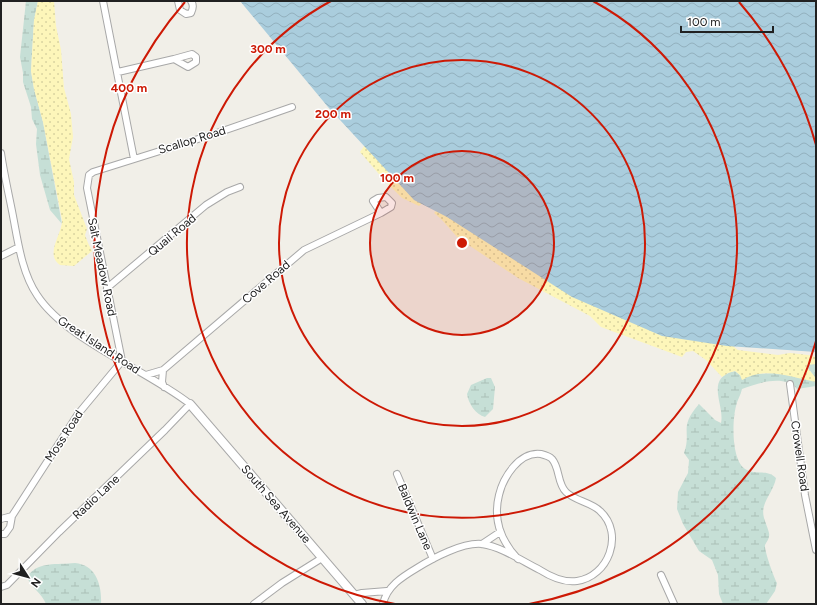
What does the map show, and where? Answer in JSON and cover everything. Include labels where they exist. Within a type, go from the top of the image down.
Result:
[{"type":"street","points":[[104,1],[134,158]]},
{"type":"street","points":[[178,1],[180,10],[186,14],[191,13],[193,7],[191,1]]},
{"type":"street","points":[[118,72],[174,59]]},
{"type":"street","name":"Scallop Road","points":[[91,173],[134,158],[214,134],[292,107]]},
{"type":"street","name":"Great Island Road","points":[[1,153],[19,247],[31,285],[48,310],[76,332],[190,404]]},
{"type":"street","name":"Salt Meadow Road","points":[[91,173],[86,188],[122,361]]},
{"type":"street","name":"Quail Road","points":[[107,288],[206,205],[227,192],[240,187]]},
{"type":"street","name":"Cove Road","points":[[146,375],[163,370],[304,250],[381,213]]},
{"type":"street","points":[[1,256],[19,247]]},
{"type":"street","name":"Moss Road","points":[[1,534],[8,532],[12,516],[78,414],[122,361]]},
{"type":"street","points":[[163,370],[162,382],[164,387]]},
{"type":"street","name":"Crowell Road","points":[[790,384],[805,495],[816,550]]},
{"type":"street","name":"South Sea Avenue","points":[[190,404],[362,604]]},
{"type":"street","name":"Radio Lane","points":[[1,587],[7,585],[59,532],[166,430],[190,404]]},
{"type":"street","points":[[383,604],[387,591],[403,577],[433,559],[468,545],[482,544],[518,559],[559,579],[578,581],[593,575],[604,564],[612,544],[610,529],[600,511],[566,492],[562,486],[551,458],[539,454],[521,459],[505,479],[501,488],[497,510],[500,532],[509,549],[518,559]]},
{"type":"street","name":"Baldwin Lane","points":[[397,474],[433,559]]},
{"type":"street","points":[[1,519],[12,516]]},
{"type":"street","points":[[482,544],[500,532]]},
{"type":"street","points":[[254,604],[282,583],[322,558]]},
{"type":"street","points":[[661,575],[674,604]]},
{"type":"street","points":[[354,595],[387,591]]},
{"type":"green space","points":[[26,1],[38,1],[34,20],[31,71],[34,89],[43,122],[62,224],[50,210],[40,175],[36,144],[37,129],[32,119],[31,107],[23,82],[20,57]]},
{"type":"green space","points":[[807,364],[816,364],[816,379],[808,368]]},
{"type":"green space","points":[[735,371],[740,375],[774,373],[800,377],[816,382],[816,386],[797,389],[792,384],[778,381],[755,384],[742,389],[736,406],[734,441],[738,459],[742,466],[747,470],[766,473],[773,475],[776,478],[763,510],[769,535],[765,548],[777,583],[775,591],[766,604],[723,604],[719,594],[718,575],[712,560],[699,551],[683,524],[677,509],[678,492],[688,473],[689,460],[684,453],[687,439],[687,424],[689,419],[699,404],[715,420],[721,423],[718,386],[720,380],[726,375]]},
{"type":"green space","points":[[487,378],[491,378],[495,387],[493,409],[485,417],[473,408],[467,394],[471,385]]},
{"type":"green space","points":[[75,563],[88,568],[93,572],[99,583],[101,604],[46,604],[27,577],[36,568],[42,566]]},
{"type":"sand","points":[[38,1],[54,1],[56,26],[61,50],[64,88],[71,114],[73,137],[69,159],[74,182],[74,195],[87,229],[85,235],[92,251],[74,266],[60,265],[54,255],[55,243],[62,225],[62,220],[43,122],[34,89],[31,71],[34,20]]},
{"type":"sand","points":[[367,142],[424,202],[419,206],[402,198],[384,180],[360,152]]},
{"type":"sand","points":[[441,206],[725,340],[738,350],[778,355],[790,353],[816,357],[816,364],[807,365],[815,377],[816,382],[788,375],[769,373],[751,376],[742,380],[740,375],[735,371],[722,377],[706,360],[693,351],[686,352],[682,357],[601,327],[590,316],[518,278],[458,238],[434,213]]},
{"type":"water","points":[[240,1],[816,1],[816,352],[727,346],[662,336],[572,297],[447,217],[414,200],[328,107]]}]
